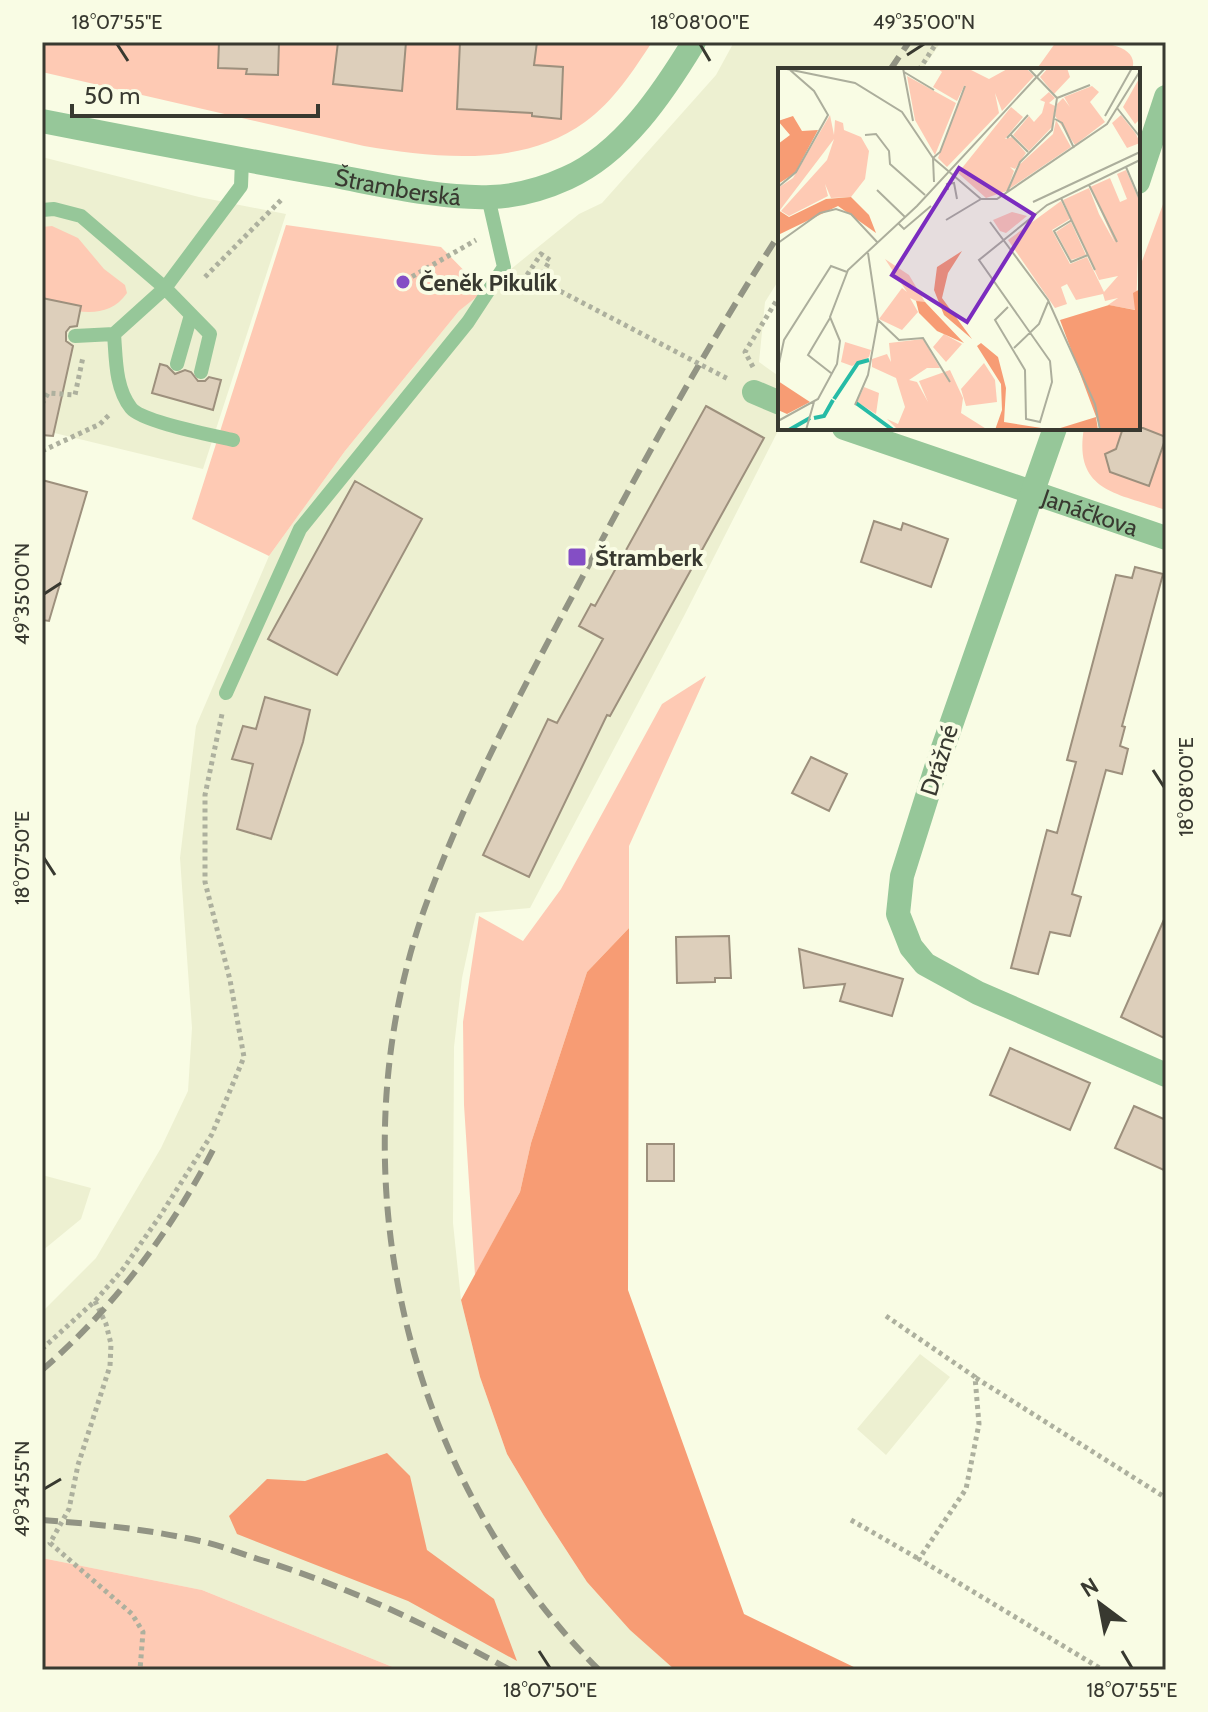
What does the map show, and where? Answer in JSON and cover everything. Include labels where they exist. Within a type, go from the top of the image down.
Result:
[{"type":"street","name":"Štramberská","points":[[42,121],[390,186],[488,197],[518,194],[570,177],[595,161],[645,114],[694,42]]},
{"type":"street","points":[[1140,176],[1166,97]]},
{"type":"street","points":[[850,430],[1031,491]]},
{"type":"street","name":"Janáčkova","points":[[1054,430],[1031,491],[1166,538]]},
{"type":"street","name":"Drážné","points":[[1031,491],[902,876],[898,914],[911,947],[925,964],[978,993],[1166,1075]]},
{"type":"lane","points":[[81,336],[114,334],[165,288],[241,186],[242,160]]},
{"type":"lane","points":[[226,693],[300,529],[468,322],[504,267],[488,197]]},
{"type":"lane","points":[[42,210],[54,209],[81,216],[165,288],[210,334],[201,372]]},
{"type":"lane","points":[[177,364],[191,315]]},
{"type":"lane","points":[[114,334],[118,374],[125,398],[138,415],[233,440]]},
{"type":"path","points":[[920,68],[937,42]]},
{"type":"path","points":[[408,279],[494,229]]},
{"type":"path","points":[[527,276],[541,254],[550,260],[539,280],[730,380]]},
{"type":"path","points":[[765,397],[745,352],[778,298]]},
{"type":"path","points":[[42,404],[48,393],[75,395],[81,336]]},
{"type":"path","points":[[42,451],[100,424],[125,398]]},
{"type":"path","points":[[42,1349],[95,1301],[123,1269],[194,1166],[212,1134],[244,1057],[230,980],[205,882],[205,795],[226,693]]},
{"type":"path","points":[[95,1301],[109,1334],[110,1366],[78,1465],[69,1509],[50,1543],[132,1614],[143,1632],[140,1670]]},
{"type":"path","points":[[886,1316],[975,1377],[1166,1498]]},
{"type":"path","points":[[919,1559],[966,1489],[979,1424],[975,1377]]},
{"type":"path","points":[[851,1520],[1103,1670]]},
{"type":"shaded area","points":[[42,42],[652,42],[605,105],[560,137],[506,153],[449,156],[364,146],[42,72]]},
{"type":"shaded area","points":[[734,42],[941,42],[923,68],[778,68],[778,281],[765,302],[759,362],[778,376],[778,430],[530,908],[476,913],[462,978],[454,1047],[453,1223],[461,1300],[480,1377],[507,1454],[587,1582],[630,1629],[675,1670],[400,1670],[202,1590],[42,1558],[42,1312],[96,1258],[161,1148],[188,1091],[192,1028],[180,858],[196,726],[269,556],[345,451],[459,311],[579,214],[602,203],[716,75]]},
{"type":"shaded area","points":[[1056,42],[1105,44],[1118,47],[1133,59],[1132,68],[1037,68]]},
{"type":"shaded area","points":[[42,157],[199,197],[286,214],[203,469],[42,430]]},
{"type":"shaded area","points":[[1166,196],[1166,510],[1103,487],[1092,478],[1082,449],[1084,430],[1140,430],[1140,267]]},
{"type":"shaded area","points":[[286,225],[441,247],[484,291],[459,311],[345,451],[269,556],[192,519]]},
{"type":"shaded area","points":[[52,226],[78,238],[104,269],[125,285],[127,293],[119,302],[109,308],[88,312],[42,304],[42,227]]},
{"type":"shaded area","points":[[706,676],[629,846],[629,928],[587,972],[531,1143],[520,1192],[475,1275],[464,1105],[463,1022],[479,916],[523,941],[561,889],[662,704]]},
{"type":"shaded area","points":[[629,928],[628,1290],[744,1614],[860,1670],[675,1670],[630,1630],[587,1582],[507,1454],[480,1377],[461,1300],[520,1192],[531,1143],[587,972]]},
{"type":"shaded area","points":[[42,1175],[91,1188],[81,1219],[42,1251]]},
{"type":"shaded area","points":[[920,1354],[950,1377],[886,1455],[857,1429]]},
{"type":"shaded area","points":[[387,1453],[410,1476],[427,1550],[494,1599],[517,1661],[408,1601],[237,1534],[229,1516],[267,1479],[305,1481]]},
{"type":"shaded area","points":[[42,1558],[202,1590],[400,1670],[42,1670]]},
{"type":"building","points":[[219,42],[279,42],[278,75],[246,74],[247,69],[218,68]]},
{"type":"building","points":[[338,42],[406,42],[402,91],[333,84]]},
{"type":"building","points":[[460,42],[537,42],[534,65],[563,67],[561,119],[532,116],[532,113],[457,109]]},
{"type":"building","points":[[42,298],[81,306],[77,326],[70,327],[66,332],[66,341],[73,346],[53,436],[42,435]]},
{"type":"building","points":[[160,364],[175,374],[185,370],[191,372],[198,381],[209,377],[221,380],[213,410],[152,393]]},
{"type":"building","points":[[706,406],[764,438],[610,716],[607,715],[529,877],[483,855],[548,719],[557,723],[603,639],[579,626],[591,604],[595,606]]},
{"type":"building","points":[[1143,428],[1166,437],[1149,486],[1110,472],[1105,454],[1116,449],[1122,430]]},
{"type":"building","points":[[42,480],[87,492],[49,621],[42,620]]},
{"type":"building","points":[[355,481],[422,519],[337,675],[268,639]]},
{"type":"building","points":[[874,521],[901,530],[903,523],[948,539],[931,587],[861,562]]},
{"type":"building","points":[[1135,567],[1163,574],[1122,726],[1125,727],[1120,746],[1128,749],[1122,774],[1106,770],[1072,894],[1081,897],[1070,936],[1050,932],[1038,974],[1011,968],[1047,830],[1057,833],[1076,762],[1067,760],[1116,575],[1132,578]]},
{"type":"building","points":[[265,697],[310,710],[303,742],[271,839],[237,829],[253,764],[232,759],[243,726],[256,729]]},
{"type":"building","points":[[811,757],[847,774],[829,811],[792,793]]},
{"type":"building","points":[[1166,915],[1166,1039],[1121,1017]]},
{"type":"building","points":[[729,936],[731,978],[715,978],[715,982],[677,983],[676,937]]},
{"type":"building","points":[[799,949],[903,979],[892,1016],[840,1001],[845,984],[804,988]]},
{"type":"building","points":[[1010,1048],[1090,1083],[1070,1130],[990,1095]]},
{"type":"building","points":[[1134,1106],[1166,1120],[1166,1171],[1115,1148]]},
{"type":"building","points":[[647,1144],[674,1144],[674,1181],[647,1181]]},
{"type":"railway","points":[[891,68],[909,42]]},
{"type":"railway","points":[[599,1670],[532,1592],[477,1506],[434,1413],[404,1315],[388,1214],[386,1111],[397,1009],[424,910],[439,869],[493,749],[648,456],[725,321],[778,236]]},
{"type":"railway","points":[[42,1370],[93,1321],[139,1266],[180,1208],[215,1146]]},
{"type":"railway","points":[[42,1520],[141,1530],[222,1547],[355,1594],[449,1637],[510,1670]]},
{"type":"place","name":"Čeněk Pikulík","points":[[403,282]]},
{"type":"place","name":"Štramberk","points":[[577,557]]}]
